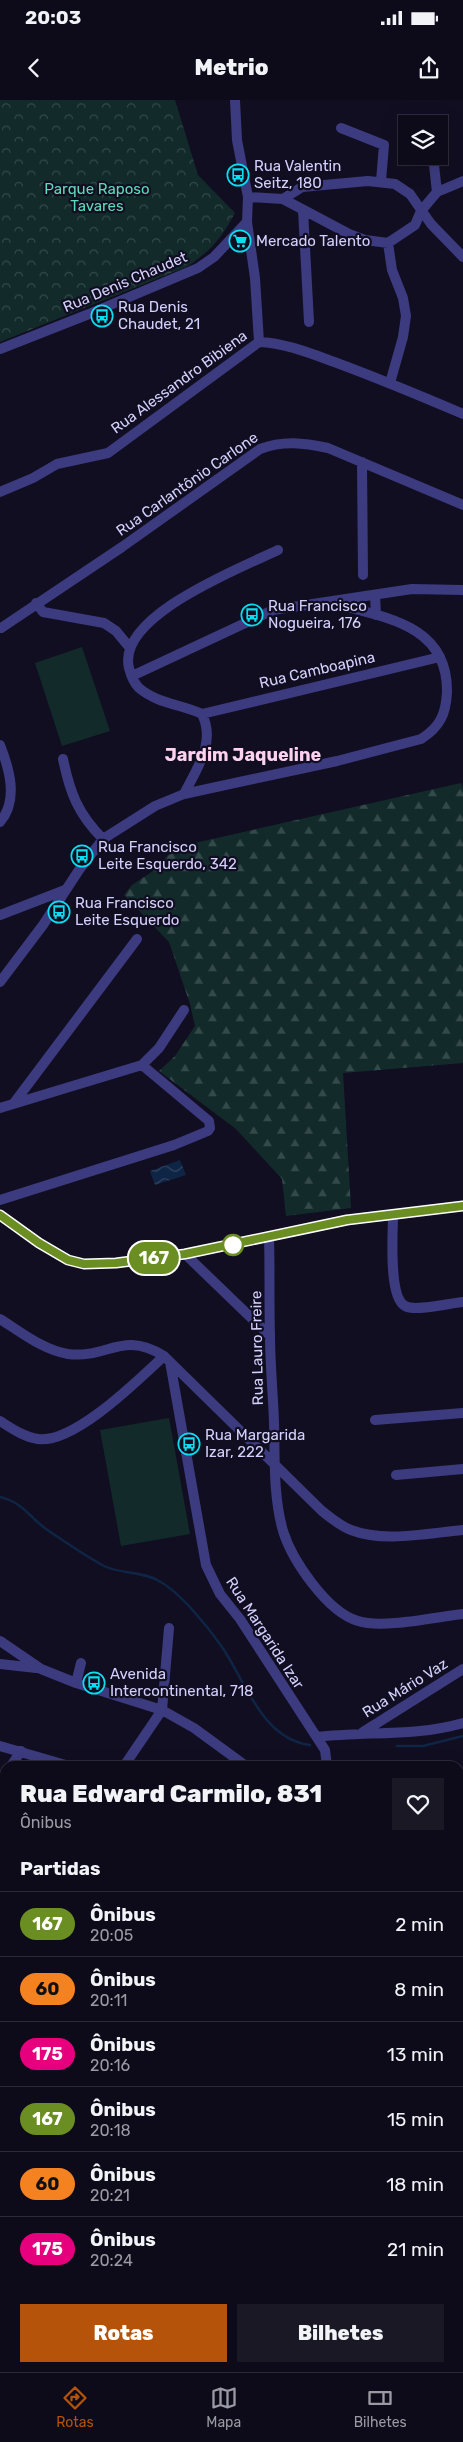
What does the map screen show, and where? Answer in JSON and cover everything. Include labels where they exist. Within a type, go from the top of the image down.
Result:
[{"type":"street","points":[[235,100],[238,140],[248,197],[247,222],[256,278],[259,342]]},
{"type":"street","points":[[341,128],[384,145],[381,181]]},
{"type":"street","points":[[434,165],[437,192]]},
{"type":"street","points":[[283,199],[302,187],[381,181],[395,184],[410,194],[421,211],[463,257]]},
{"type":"street","points":[[248,197],[283,199],[349,234],[366,240],[388,243],[415,225],[421,211],[437,192],[463,181]]},
{"type":"street","points":[[303,210],[309,322]]},
{"type":"street","name":"Rua Denis Chaudet","points":[[0,349],[198,268],[214,257],[247,222]]},
{"type":"street","points":[[388,243],[392,270],[403,298],[406,316],[390,382]]},
{"type":"street","name":"Rua Alessandro Bibiena","points":[[0,492],[33,478],[57,464],[108,454],[259,342],[280,343],[390,382],[463,414]]},
{"type":"street","name":"Rua Carlantônio Carlone","points":[[0,628],[122,547],[260,449],[274,444],[288,442],[328,448],[463,505]]},
{"type":"street","points":[[362,462],[363,575]]},
{"type":"street","points":[[184,794],[207,746],[207,725],[202,714],[153,697],[140,689],[132,676],[128,664],[130,648],[148,624],[177,599],[278,550]]},
{"type":"street","points":[[132,676],[273,610],[412,589],[463,590]]},
{"type":"street","points":[[375,595],[376,615]]},
{"type":"street","points":[[0,982],[43,925],[65,890],[103,839],[155,806],[184,794],[337,761],[421,739],[432,732],[440,723],[446,707],[447,683],[440,657],[432,643],[423,634],[409,626],[328,602]]},
{"type":"street","points":[[36,603],[44,612],[104,623],[116,631],[130,648]]},
{"type":"street","name":"Rua Camboapina","points":[[202,714],[440,657]]},
{"type":"street","points":[[0,822],[8,810],[11,788],[1,751]]},
{"type":"street","points":[[63,759],[76,804],[91,826],[103,839]]},
{"type":"street","points":[[0,915],[65,890]]},
{"type":"street","points":[[14,1103],[137,939]]},
{"type":"street","points":[[0,1108],[142,1065],[159,1048],[184,1010]]},
{"type":"street","points":[[0,1200],[174,1145],[208,1131],[210,1128],[209,1121],[142,1065]]},
{"type":"street","points":[[0,1215],[59,1256],[75,1262],[116,1263],[185,1254],[338,1222],[463,1206]]},
{"type":"street","points":[[393,1215],[394,1282],[400,1302],[404,1306],[418,1307],[463,1302]]},
{"type":"street","name":"Rua Lauro Freire","points":[[270,1236],[270,1336],[275,1467],[279,1504],[286,1540],[305,1571],[334,1609],[351,1619],[370,1623],[463,1614]]},
{"type":"street","points":[[185,1254],[270,1336]]},
{"type":"street","points":[[0,1319],[56,1351],[86,1354],[114,1346],[135,1344],[151,1348],[167,1359],[322,1511],[350,1530],[362,1534],[392,1536],[463,1530]]},
{"type":"street","points":[[0,1421],[18,1432],[33,1438],[60,1438],[117,1398],[167,1359]]},
{"type":"street","name":"Rua Margarida Izar","points":[[167,1359],[206,1565],[220,1594],[240,1619],[295,1708],[325,1750],[326,1761]]},
{"type":"street","points":[[374,1420],[463,1413]]},
{"type":"street","points":[[396,1475],[463,1469]]},
{"type":"street","points":[[127,1761],[162,1710],[169,1628]]},
{"type":"street","points":[[0,1641],[41,1669],[76,1683],[162,1710],[194,1728],[239,1761]]},
{"type":"street","points":[[76,1683],[81,1663]]},
{"type":"street","points":[[0,1664],[41,1669]]},
{"type":"street","name":"Rua Mário Vaz","points":[[363,1732],[463,1669]]},
{"type":"street","points":[[317,1737],[363,1732],[382,1735],[420,1732],[463,1723]]},
{"type":"street","points":[[0,1746],[53,1761]]},
{"type":"street","points":[[14,1761],[21,1751]]},
{"type":"green space","name":"Parque Raposo Tavares","points":[[0,100],[175,100],[198,175],[235,213],[215,244],[186,267],[0,342]]},
{"type":"green space","points":[[82,647],[110,731],[62,746],[35,663]]},
{"type":"green space","points":[[461,783],[463,788],[463,1063],[343,1073],[351,1208],[286,1216],[282,1179],[236,1129],[159,1071],[175,1056],[195,1026],[190,1004],[169,942],[124,895],[132,885],[153,871],[168,855],[199,842]]},
{"type":"green space","points":[[169,1418],[190,1534],[121,1546],[100,1430]]},
{"type":"water","points":[[180,1160],[186,1175],[155,1185],[150,1171]]},
{"type":"waterway","points":[[0,1497],[20,1506],[46,1529],[104,1566],[153,1578],[167,1586],[202,1620],[222,1647],[267,1721],[293,1741],[310,1745]]},
{"type":"waterway","points":[[397,1746],[423,1746],[463,1736]]},
{"type":"bus line","name":"167","points":[[0,1215],[59,1256],[84,1264],[116,1263],[185,1254],[347,1220],[463,1206]]},
{"type":"place","name":"Rua Valentin Seitz, 180","points":[[238,175]]},
{"type":"place","name":"Mercado Talento","points":[[240,241]]},
{"type":"place","name":"Rua Denis Chaudet, 21","points":[[102,316]]},
{"type":"place","name":"Rua Francisco Nogueira, 176","points":[[252,615]]},
{"type":"place","name":"Rua Francisco Leite Esquerdo, 342","points":[[82,856]]},
{"type":"place","name":"Rua Francisco Leite Esquerdo","points":[[59,912]]},
{"type":"place","name":"Rua Margarida Izar, 222","points":[[189,1444]]},
{"type":"place","name":"Avenida Intercontinental, 718","points":[[94,1683]]},
{"type":"district","name":"Jardim Jaqueline","points":[[243,755]]}]
